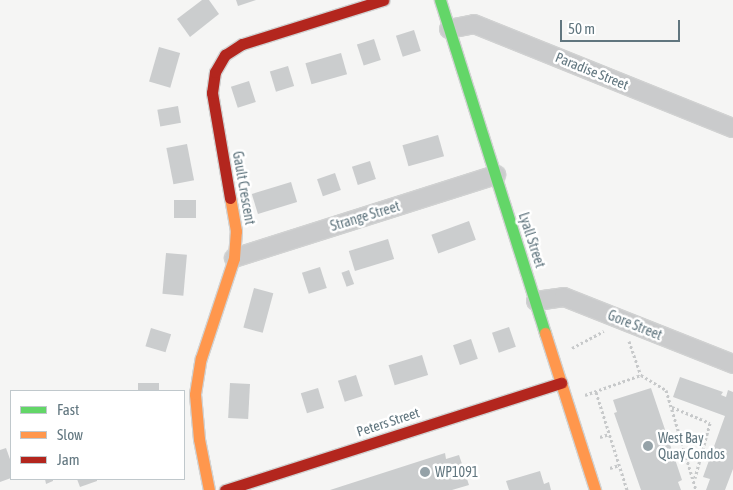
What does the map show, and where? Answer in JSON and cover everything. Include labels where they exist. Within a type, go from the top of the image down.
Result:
[{"type":"street","name":"Gault Crescent","points":[[209,490],[199,439],[195,394],[201,358],[234,258],[234,215],[212,93],[219,63],[242,44],[383,0]]},
{"type":"street","name":"Lyall Street","points":[[440,0],[595,490]]},
{"type":"street","name":"Paradise Street","points":[[449,29],[474,24],[733,128]]},
{"type":"street","name":"Strange Street","points":[[234,258],[496,175]]},
{"type":"street","name":"Gore Street","points":[[536,301],[564,296],[733,364]]},
{"type":"street","name":"Peters Street","points":[[225,490],[561,383]]},
{"type":"path","points":[[572,347],[604,330],[595,327]]},
{"type":"path","points":[[569,338],[574,357]]},
{"type":"path","points":[[630,341],[641,375],[666,390],[696,490]]},
{"type":"path","points":[[568,402],[582,395],[596,392],[641,375]]},
{"type":"path","points":[[596,392],[627,490]]},
{"type":"path","points":[[671,406],[710,423],[694,479]]},
{"type":"path","points":[[600,437],[610,434]]},
{"type":"path","points":[[610,468],[619,465]]},
{"type":"building","points":[[202,0],[209,0],[219,14],[190,37],[177,19]]},
{"type":"building","points":[[236,0],[256,0],[238,6]]},
{"type":"building","points":[[414,30],[421,51],[403,57],[396,36]]},
{"type":"building","points":[[374,39],[381,60],[364,65],[357,45]]},
{"type":"building","points":[[159,47],[180,53],[170,88],[149,82]]},
{"type":"building","points":[[341,53],[347,74],[311,84],[305,63]]},
{"type":"building","points":[[288,66],[294,86],[276,92],[270,72]]},
{"type":"building","points":[[249,81],[256,102],[238,108],[231,87]]},
{"type":"building","points":[[178,106],[181,123],[160,126],[157,110]]},
{"type":"building","points":[[438,135],[444,156],[408,166],[402,145]]},
{"type":"building","points":[[187,144],[194,180],[173,184],[166,148]]},
{"type":"building","points":[[370,161],[376,179],[358,185],[352,167]]},
{"type":"building","points":[[335,173],[341,190],[323,196],[317,179]]},
{"type":"building","points":[[291,182],[297,202],[258,214],[252,194]]},
{"type":"building","points":[[174,200],[196,200],[196,218],[174,218]]},
{"type":"building","points":[[469,221],[476,240],[438,253],[431,235]]},
{"type":"building","points":[[388,239],[394,259],[355,271],[349,251]]},
{"type":"building","points":[[166,253],[187,255],[183,296],[162,294]]},
{"type":"building","points":[[320,267],[327,288],[309,294],[302,273]]},
{"type":"building","points":[[349,270],[354,284],[347,287],[341,273]]},
{"type":"building","points":[[254,288],[273,293],[263,333],[243,328]]},
{"type":"building","points":[[509,327],[516,347],[499,353],[492,333]]},
{"type":"building","points":[[151,328],[171,334],[166,352],[145,346]]},
{"type":"building","points":[[471,339],[478,359],[460,365],[453,345]]},
{"type":"building","points":[[422,355],[428,375],[395,385],[389,365]]},
{"type":"building","points":[[356,375],[363,396],[345,402],[338,381]]},
{"type":"building","points":[[680,377],[723,392],[721,395],[726,397],[728,390],[733,392],[733,469],[725,490],[706,490],[710,479],[703,477],[725,416],[673,397]]},
{"type":"building","points":[[138,383],[159,383],[159,390],[138,390]]},
{"type":"building","points":[[230,383],[250,384],[248,419],[228,418]]},
{"type":"building","points":[[318,388],[324,408],[307,413],[301,393]]},
{"type":"building","name":"West Bay Quay Condos","points":[[651,388],[682,480],[678,482],[681,490],[641,490],[614,413],[617,412],[613,400]]},
{"type":"building","points":[[6,448],[10,459],[10,478],[0,482],[0,450]]},
{"type":"building","name":"WP1091","points":[[445,453],[446,459],[459,455],[469,485],[452,490],[330,490]]},
{"type":"building","points":[[540,471],[544,484],[549,482],[551,490],[509,490],[506,481]]},
{"type":"building","points":[[45,480],[53,480],[53,481],[46,484]]},
{"type":"building","points":[[77,480],[97,480],[97,481],[80,487]]},
{"type":"traffic: fast","points":[[440,0],[545,333]]},
{"type":"traffic: slow","points":[[209,490],[199,439],[195,394],[201,358],[234,258],[236,231],[230,198]]},
{"type":"traffic: slow","points":[[545,333],[595,490]]},
{"type":"traffic: jam","points":[[230,198],[212,93],[215,72],[225,55],[242,44],[383,0]]},
{"type":"traffic: jam","points":[[225,490],[561,383]]},
{"type":"place","name":"West Bay Quay Condos","points":[[648,446]]},
{"type":"place","name":"WP1091","points":[[425,472]]}]
